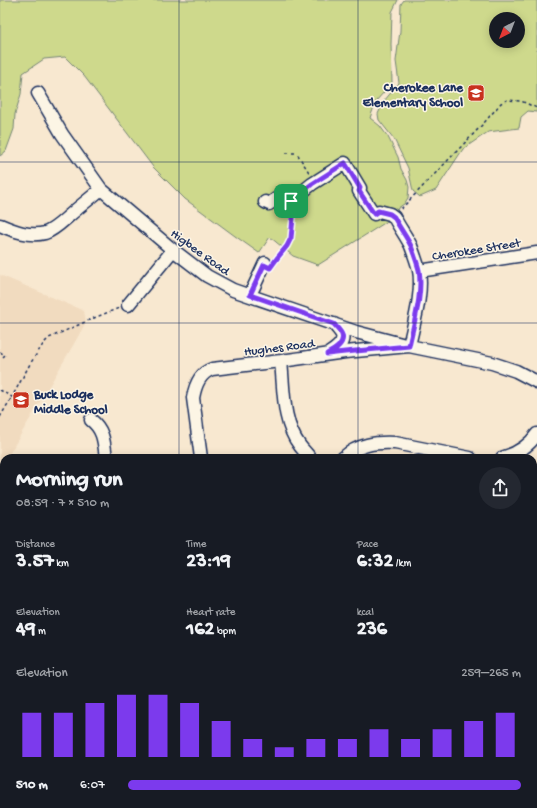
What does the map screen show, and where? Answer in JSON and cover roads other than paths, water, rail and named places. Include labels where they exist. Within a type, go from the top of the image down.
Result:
[{"type":"street","name":"Higbee Road","points":[[38,93],[62,134],[101,189],[173,250],[207,276],[233,290],[356,332],[409,346]]},
{"type":"street","points":[[265,202],[269,204],[276,199],[291,201],[315,182],[345,163],[360,188],[359,191],[374,214],[378,211],[390,214],[395,218],[410,244],[415,258],[419,271],[419,299],[409,346]]},
{"type":"street","points":[[0,226],[22,233],[32,234],[46,232],[62,222],[101,189]]},
{"type":"street","points":[[128,305],[173,250]]},
{"type":"street","name":"Cherokee Street","points":[[419,271],[537,253]]},
{"type":"street","points":[[250,295],[264,264]]},
{"type":"street","points":[[327,354],[340,345],[342,339],[342,335],[334,324]]},
{"type":"street","name":"Hughes Road","points":[[200,454],[193,398],[194,390],[202,375],[212,369],[327,354],[409,346],[492,363],[516,371],[537,382]]},
{"type":"street","points":[[281,361],[285,412],[299,446],[306,454]]},
{"type":"street","points":[[91,420],[100,430],[103,437],[105,454]]},
{"type":"street","points":[[513,454],[519,451],[537,434]]},
{"type":"street","points":[[349,454],[365,445],[383,442],[395,443],[429,454]]},
{"type":"place","name":"Cherokee Lane Elementary School","points":[[476,93]]},
{"type":"place","name":"Buck Lodge Middle School","points":[[21,400]]}]
